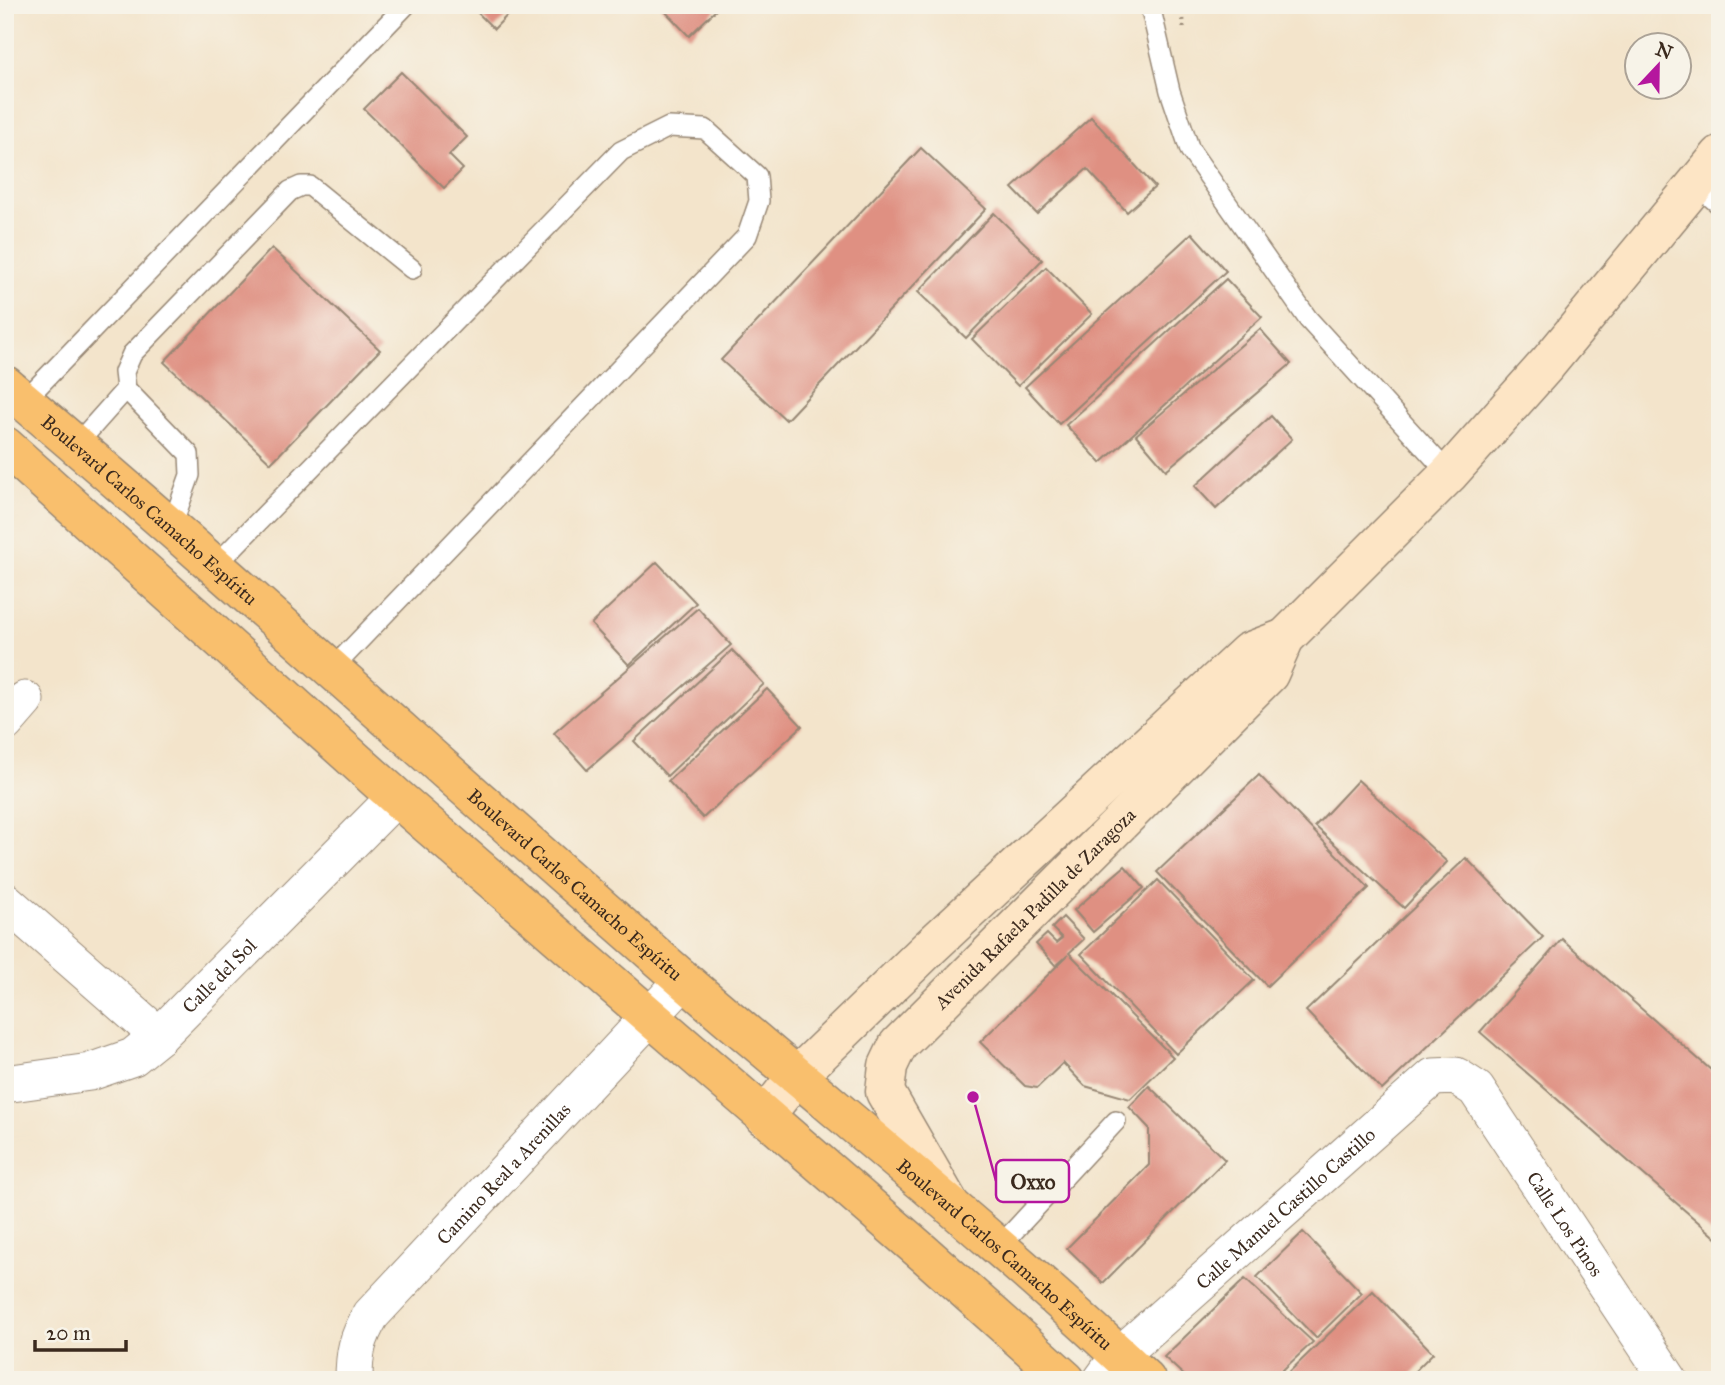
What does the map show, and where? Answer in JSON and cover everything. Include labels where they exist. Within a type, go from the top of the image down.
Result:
[{"type":"main road","name":"Avenida Rafaela Padilla de Zaragoza","points":[[888,1066],[898,1045],[1269,674],[1285,638],[1449,474],[1548,363],[1708,195],[1720,155]]},
{"type":"main road","name":"Boulevard Carlos Camacho Espíritu","points":[[15,393],[684,980],[950,1205],[998,1248],[1123,1372]]},
{"type":"main road","points":[[5,446],[396,797],[927,1256],[1066,1380]]},
{"type":"main road","name":"Avenida Rafaela Padilla de Zaragoza","points":[[764,1117],[796,1077],[928,948],[1248,652],[1285,638]]},
{"type":"main road","points":[[848,1027],[888,1066],[886,1091],[950,1205]]},
{"type":"street","name":"Calle del Sol","points":[[5,1084],[101,1069],[133,1057],[159,1036],[396,797]]},
{"type":"street","points":[[5,901],[159,1036]]},
{"type":"street","name":"Camino Real a Arenillas","points":[[354,1380],[354,1356],[359,1336],[371,1315],[684,980]]},
{"type":"street","name":"Calle Manuel Castillo Castillo","points":[[1123,1372],[1433,1077],[1456,1076]]},
{"type":"street","name":"Calle Los Pinos","points":[[1456,1076],[1476,1089],[1669,1380]]},
{"type":"lane","points":[[15,393],[405,5]]},
{"type":"lane","points":[[1148,5],[1170,91],[1190,150],[1308,319],[1449,474]]},
{"type":"lane","points":[[215,566],[621,151],[669,127],[705,129],[757,176],[759,201],[747,236],[331,670]]},
{"type":"lane","points":[[171,528],[190,475],[190,454],[126,389],[124,372],[132,354],[290,191],[301,186],[310,186],[412,270]]},
{"type":"lane","points":[[76,446],[126,389]]},
{"type":"lane","points":[[998,1248],[1116,1121]]},
{"type":"building","points":[[470,5],[517,5],[494,29]]},
{"type":"building","points":[[659,5],[721,5],[689,36]]},
{"type":"building","points":[[401,72],[467,137],[449,155],[463,169],[444,188],[364,109]]},
{"type":"building","points":[[1091,117],[1155,187],[1127,212],[1087,169],[1037,214],[1012,188]]},
{"type":"building","points":[[921,148],[986,209],[786,420],[721,360]]},
{"type":"building","points":[[994,213],[1042,260],[966,338],[918,292]]},
{"type":"building","points":[[1192,233],[1226,271],[1059,424],[1025,387]]},
{"type":"building","points":[[272,248],[380,350],[271,463],[164,362]]},
{"type":"building","points":[[1046,267],[1092,314],[1018,386],[972,339]]},
{"type":"building","points":[[1226,279],[1262,317],[1101,463],[1066,425]]},
{"type":"building","points":[[1260,329],[1291,364],[1166,470],[1136,435]]},
{"type":"building","points":[[1271,416],[1292,439],[1216,509],[1195,486]]},
{"type":"building","points":[[657,562],[696,603],[629,665],[591,624]]},
{"type":"building","points":[[698,608],[731,645],[587,770],[554,733]]},
{"type":"building","points":[[732,650],[764,684],[667,776],[634,741]]},
{"type":"building","points":[[767,689],[802,726],[703,818],[668,781]]},
{"type":"building","points":[[1259,775],[1369,888],[1267,986],[1157,872]]},
{"type":"building","points":[[1358,780],[1447,862],[1404,908],[1315,826]]},
{"type":"building","points":[[1466,858],[1543,937],[1382,1090],[1306,1011]]},
{"type":"building","points":[[1125,866],[1144,888],[1093,932],[1074,910]]},
{"type":"building","points":[[1158,880],[1254,980],[1176,1054],[1081,954]]},
{"type":"building","points":[[1063,917],[1084,939],[1069,953],[1173,1057],[1130,1099],[1085,1086],[1063,1063],[1037,1088],[1025,1086],[980,1042],[1068,955],[1056,966],[1036,944],[1047,934],[1056,943],[1062,938],[1052,928]]},
{"type":"building","points":[[1562,939],[1720,1078],[1720,1241],[1480,1032]]},
{"type":"building","points":[[1149,1086],[1225,1160],[1103,1283],[1067,1248],[1149,1165],[1149,1128],[1129,1107]]},
{"type":"building","points":[[1303,1232],[1362,1293],[1316,1338],[1257,1277]]},
{"type":"building","points":[[1245,1279],[1313,1342],[1272,1380],[1189,1380],[1164,1357]]},
{"type":"building","points":[[1373,1291],[1433,1353],[1406,1380],[1281,1380]]},
{"type":"place","name":"Oxxo","points":[[973,1097]]}]
